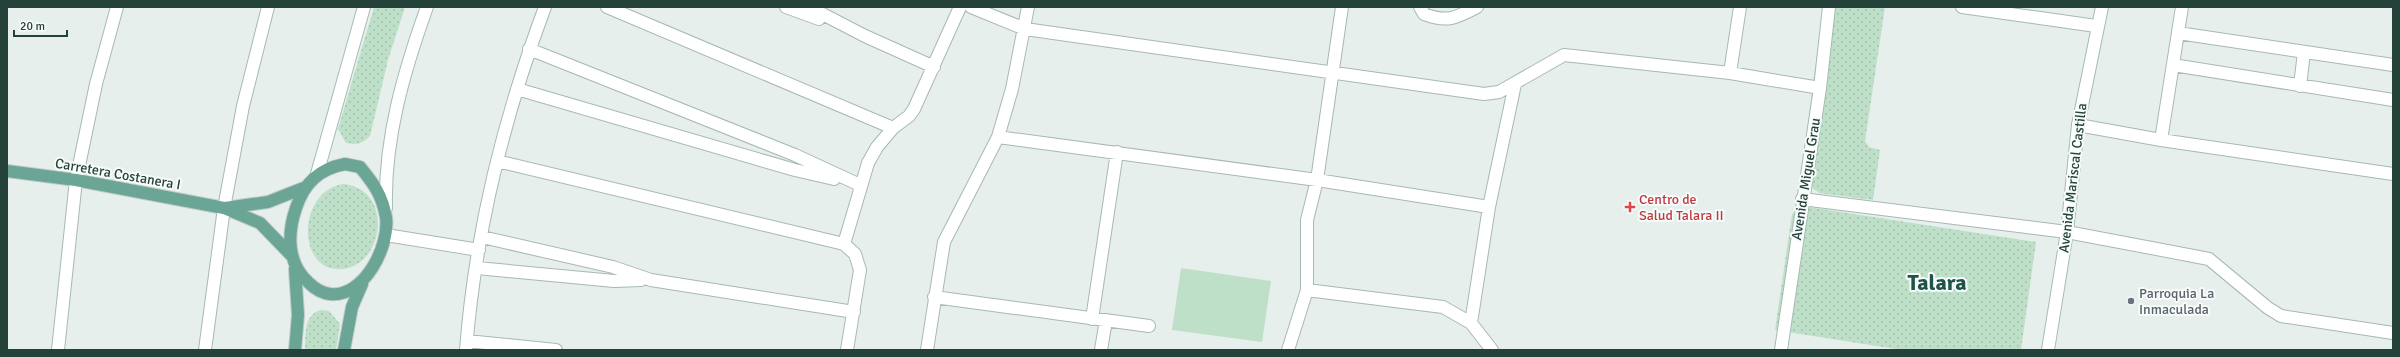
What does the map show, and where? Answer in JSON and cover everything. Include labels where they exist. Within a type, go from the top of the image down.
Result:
[{"type":"main road","points":[[295,350],[298,315],[294,263],[290,246],[293,216],[306,187],[317,174],[333,166],[345,164],[360,167],[379,190],[386,218],[386,236],[380,254],[362,284],[352,307],[344,350]]},
{"type":"main road","name":"Carretera Costanera I","points":[[7,170],[76,180],[224,208],[260,223],[294,263]]},
{"type":"main road","name":"Carretera Costanera I","points":[[224,208],[268,202],[306,187]]},
{"type":"main road","points":[[294,263],[314,288],[330,294],[343,292],[362,284]]},
{"type":"street","points":[[58,350],[76,180],[96,84],[117,7]]},
{"type":"street","points":[[205,350],[224,208],[243,106],[268,7]]},
{"type":"street","points":[[317,174],[364,7]]},
{"type":"street","points":[[386,218],[385,173],[394,118],[410,57],[427,7]]},
{"type":"street","points":[[545,7],[529,49],[497,161],[479,250],[466,346],[556,350]]},
{"type":"street","points":[[607,7],[893,128]]},
{"type":"street","points":[[786,7],[865,36],[934,66]]},
{"type":"street","points":[[809,7],[865,36]]},
{"type":"street","points":[[844,244],[860,185],[868,163],[877,147],[893,128],[909,116],[914,109],[960,7]]},
{"type":"street","points":[[971,7],[1025,29],[1484,94],[1499,92],[1564,55],[1730,73],[1820,88]]},
{"type":"street","points":[[928,350],[934,296],[944,242],[998,137],[1012,89],[1025,29],[1028,7]]},
{"type":"street","points":[[1288,350],[1307,290],[1307,220],[1317,180],[1342,7]]},
{"type":"street","points":[[1420,7],[1424,14],[1438,20],[1451,19],[1477,7]]},
{"type":"street","points":[[1730,73],[1740,7]]},
{"type":"street","name":"Avenida Miguel Grau","points":[[1781,350],[1802,199],[1820,88],[1829,7]]},
{"type":"street","points":[[1962,7],[2096,26]]},
{"type":"street","name":"Avenida Mariscal Castilla","points":[[2048,350],[2067,232],[2078,125],[2096,26],[2102,7]]},
{"type":"street","points":[[2161,140],[2182,7]]},
{"type":"street","points":[[2178,33],[2393,65]]},
{"type":"street","points":[[529,49],[795,155],[860,185]]},
{"type":"street","points":[[2300,86],[2304,52]]},
{"type":"street","points":[[2173,66],[2393,100]]},
{"type":"street","points":[[1471,323],[1489,207],[1515,84]]},
{"type":"street","points":[[517,89],[795,170],[860,185]]},
{"type":"street","points":[[2078,125],[2161,140],[2393,174]]},
{"type":"street","points":[[998,137],[1317,180],[1489,207]]},
{"type":"street","points":[[1092,318],[1117,152]]},
{"type":"street","points":[[497,161],[844,244],[855,254],[860,270],[848,350]]},
{"type":"street","points":[[1802,199],[2067,232],[2209,259],[2268,308],[2281,316],[2393,334]]},
{"type":"street","points":[[386,236],[479,250]]},
{"type":"street","points":[[482,237],[613,268],[651,280],[854,312]]},
{"type":"street","points":[[477,268],[614,281],[651,280]]},
{"type":"street","points":[[1307,290],[1443,307],[1471,323],[1492,350]]},
{"type":"street","points":[[934,296],[1149,326]]},
{"type":"street","points":[[1101,350],[1106,320]]},
{"type":"green space","points":[[374,7],[405,7],[388,60],[370,136],[359,143],[346,143],[338,129]]},
{"type":"green space","points":[[1823,7],[1885,7],[1865,141],[1869,147],[1880,150],[1873,200],[1819,193],[1810,186],[1803,161]]},
{"type":"green space","points":[[343,184],[360,189],[371,199],[377,212],[378,227],[374,242],[367,255],[356,265],[342,269],[327,267],[316,258],[310,246],[308,231],[310,215],[317,201],[328,190]]},
{"type":"green space","points":[[1802,206],[2036,242],[2021,350],[1902,350],[1775,330],[1792,214]]},
{"type":"green space","points":[[1181,268],[1271,281],[1262,342],[1172,330]]},
{"type":"green space","points":[[321,310],[329,311],[340,324],[336,350],[305,350],[308,321],[311,316]]},
{"type":"place","name":"Centro de Salud Talara II","points":[[1630,207]]},
{"type":"place","name":"Parroquia La Inmaculada","points":[[2131,301]]},
{"type":"district","name":"Talara","points":[[1937,282]]}]
